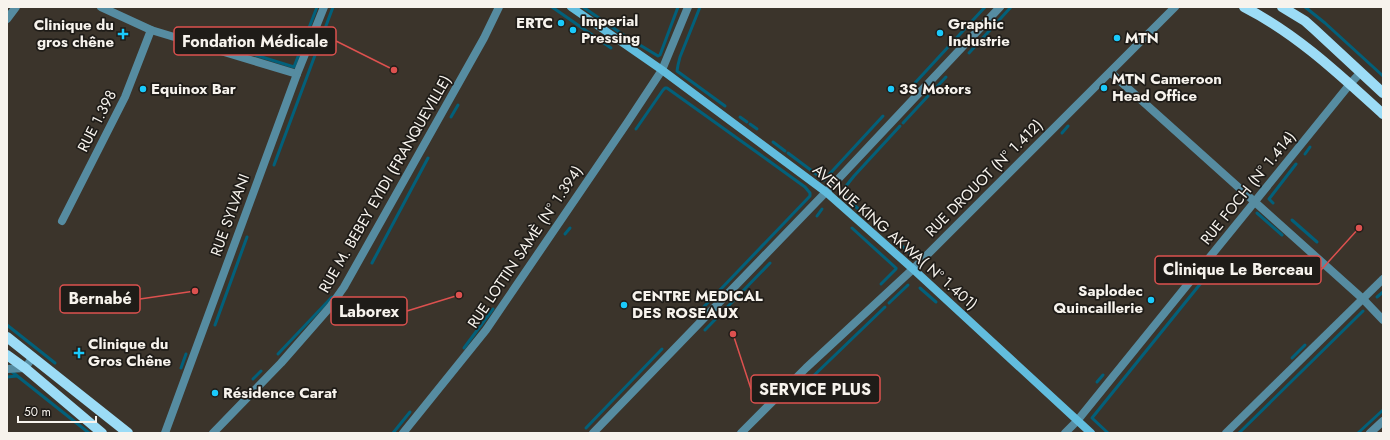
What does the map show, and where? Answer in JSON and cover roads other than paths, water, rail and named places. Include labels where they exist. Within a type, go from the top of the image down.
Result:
[{"type":"main road","points":[[1244,7],[1281,28],[1322,60],[1383,114]]},
{"type":"main road","points":[[1282,7],[1305,21],[1383,93]]},
{"type":"main road","points":[[7,337],[128,433]]},
{"type":"main road","points":[[7,355],[25,368],[102,433]]},
{"type":"street","points":[[7,19],[16,7]]},
{"type":"street","points":[[101,7],[151,30],[298,74]]},
{"type":"street","name":"RUE SYLVANI","points":[[165,433],[324,7]]},
{"type":"street","name":"RUE M. BEBEY EYIDI (FRANQUEVILLE)","points":[[212,433],[281,363],[330,307],[344,288],[484,38],[499,7]]},
{"type":"street","name":"AVENUE KING AKWA( N° 1.401)","points":[[571,7],[662,70],[826,192],[913,268],[1091,433]]},
{"type":"street","name":"RUE LOTTIN SAMÈ (N° 1.394)","points":[[403,433],[486,330],[662,70],[688,7]]},
{"type":"street","points":[[593,433],[826,192],[1000,7]]},
{"type":"street","name":"RUE DROUOT (N° 1.412)","points":[[741,433],[806,368],[913,268],[1111,73],[1175,7]]},
{"type":"street","name":"RUE 1.398","points":[[62,221],[125,97],[151,30]]},
{"type":"street","name":"RUE FOCH (N° 1.414)","points":[[1065,433],[1077,421],[1254,201],[1361,72]]},
{"type":"street","points":[[1111,73],[1363,299],[1383,320]]},
{"type":"street","points":[[1226,433],[1383,280]]},
{"type":"street","points":[[7,369],[25,368],[33,357]]},
{"type":"street","points":[[1370,433],[1383,421]]},
{"type":"waterway","points":[[181,32],[294,67],[317,7]]},
{"type":"waterway","points":[[274,165],[333,7]]},
{"type":"waterway","points":[[552,7],[611,48]]},
{"type":"waterway","points":[[583,7],[625,36],[658,56],[660,55],[678,7]]},
{"type":"waterway","points":[[700,7],[680,57],[677,71],[725,106]]},
{"type":"waterway","points":[[914,84],[985,7]]},
{"type":"waterway","points":[[969,53],[1011,7]]},
{"type":"waterway","points":[[1305,7],[1325,23],[1383,76]]},
{"type":"waterway","points":[[931,93],[946,77]]},
{"type":"waterway","points":[[636,129],[663,90],[667,88],[805,187],[810,193],[810,196],[696,315]]},
{"type":"waterway","points":[[903,123],[928,96]]},
{"type":"waterway","points":[[451,117],[458,105]]},
{"type":"waterway","points":[[788,153],[824,180],[883,116]]},
{"type":"waterway","points":[[740,117],[747,122]]},
{"type":"waterway","points":[[750,124],[757,129]]},
{"type":"waterway","points":[[862,212],[842,195],[842,191],[900,126]]},
{"type":"waterway","points":[[1062,133],[1068,126]]},
{"type":"waterway","points":[[773,142],[785,151]]},
{"type":"waterway","points":[[1305,154],[1310,147]]},
{"type":"waterway","points":[[372,263],[428,158]]},
{"type":"waterway","points":[[1273,203],[1269,199],[1296,164]]},
{"type":"waterway","points":[[817,216],[822,209]]},
{"type":"waterway","points":[[1257,213],[1282,235]]},
{"type":"waterway","points":[[1292,220],[1317,242]]},
{"type":"waterway","points":[[565,234],[570,228]]},
{"type":"waterway","points":[[852,228],[896,268]]},
{"type":"waterway","points":[[215,325],[247,237]]},
{"type":"waterway","points":[[901,245],[912,255],[913,253]]},
{"type":"waterway","points":[[705,330],[770,263]]},
{"type":"waterway","points":[[881,284],[896,269]]},
{"type":"waterway","points":[[1108,433],[1092,418],[1205,278]]},
{"type":"waterway","points":[[889,303],[908,285]]},
{"type":"waterway","points":[[920,288],[936,302]]},
{"type":"waterway","points":[[1377,297],[1383,292]]},
{"type":"waterway","points":[[278,354],[332,297]]},
{"type":"waterway","points":[[805,384],[885,307]]},
{"type":"waterway","points":[[464,348],[493,309]]},
{"type":"waterway","points":[[1239,433],[1363,311]]},
{"type":"waterway","points":[[7,325],[55,363]]},
{"type":"waterway","points":[[1292,358],[1305,345]]},
{"type":"waterway","points":[[586,428],[662,349]]},
{"type":"waterway","points":[[181,368],[186,354]]},
{"type":"waterway","points":[[11,371],[89,433]]},
{"type":"waterway","points":[[253,379],[261,371]]},
{"type":"waterway","points":[[1097,382],[1103,375]]},
{"type":"waterway","points":[[7,377],[17,376]]},
{"type":"waterway","points":[[1358,433],[1383,410]]},
{"type":"waterway","points":[[393,433],[410,412]]},
{"type":"place","name":"ERTC","points":[[561,23]]},
{"type":"place","name":"Imperial Pressing","points":[[573,30]]},
{"type":"place","name":"Graphic Industrie","points":[[940,33]]},
{"type":"place","name":"Clinique du gros chêne","points":[[123,34]]},
{"type":"place","name":"MTN","points":[[1117,38]]},
{"type":"place","name":"Fondation Médicale","points":[[394,70]]},
{"type":"place","name":"MTN Cameroon Head Office","points":[[1104,88]]},
{"type":"place","name":"Equinox Bar","points":[[143,89]]},
{"type":"place","name":"3S Motors","points":[[891,89]]},
{"type":"place","name":"Clinique Le Berceau","points":[[1359,228]]},
{"type":"place","name":"Bernabé","points":[[195,291]]},
{"type":"place","name":"Laborex","points":[[459,295]]},
{"type":"place","name":"Saplodec Quincaillerie","points":[[1151,300]]},
{"type":"place","name":"CENTRE MEDICAL DES ROSEAUX","points":[[624,305]]},
{"type":"place","name":"SERVICE PLUS","points":[[733,334]]},
{"type":"place","name":"Clinique du Gros Chêne","points":[[79,353]]},
{"type":"place","name":"Résidence Carat","points":[[215,393]]}]
